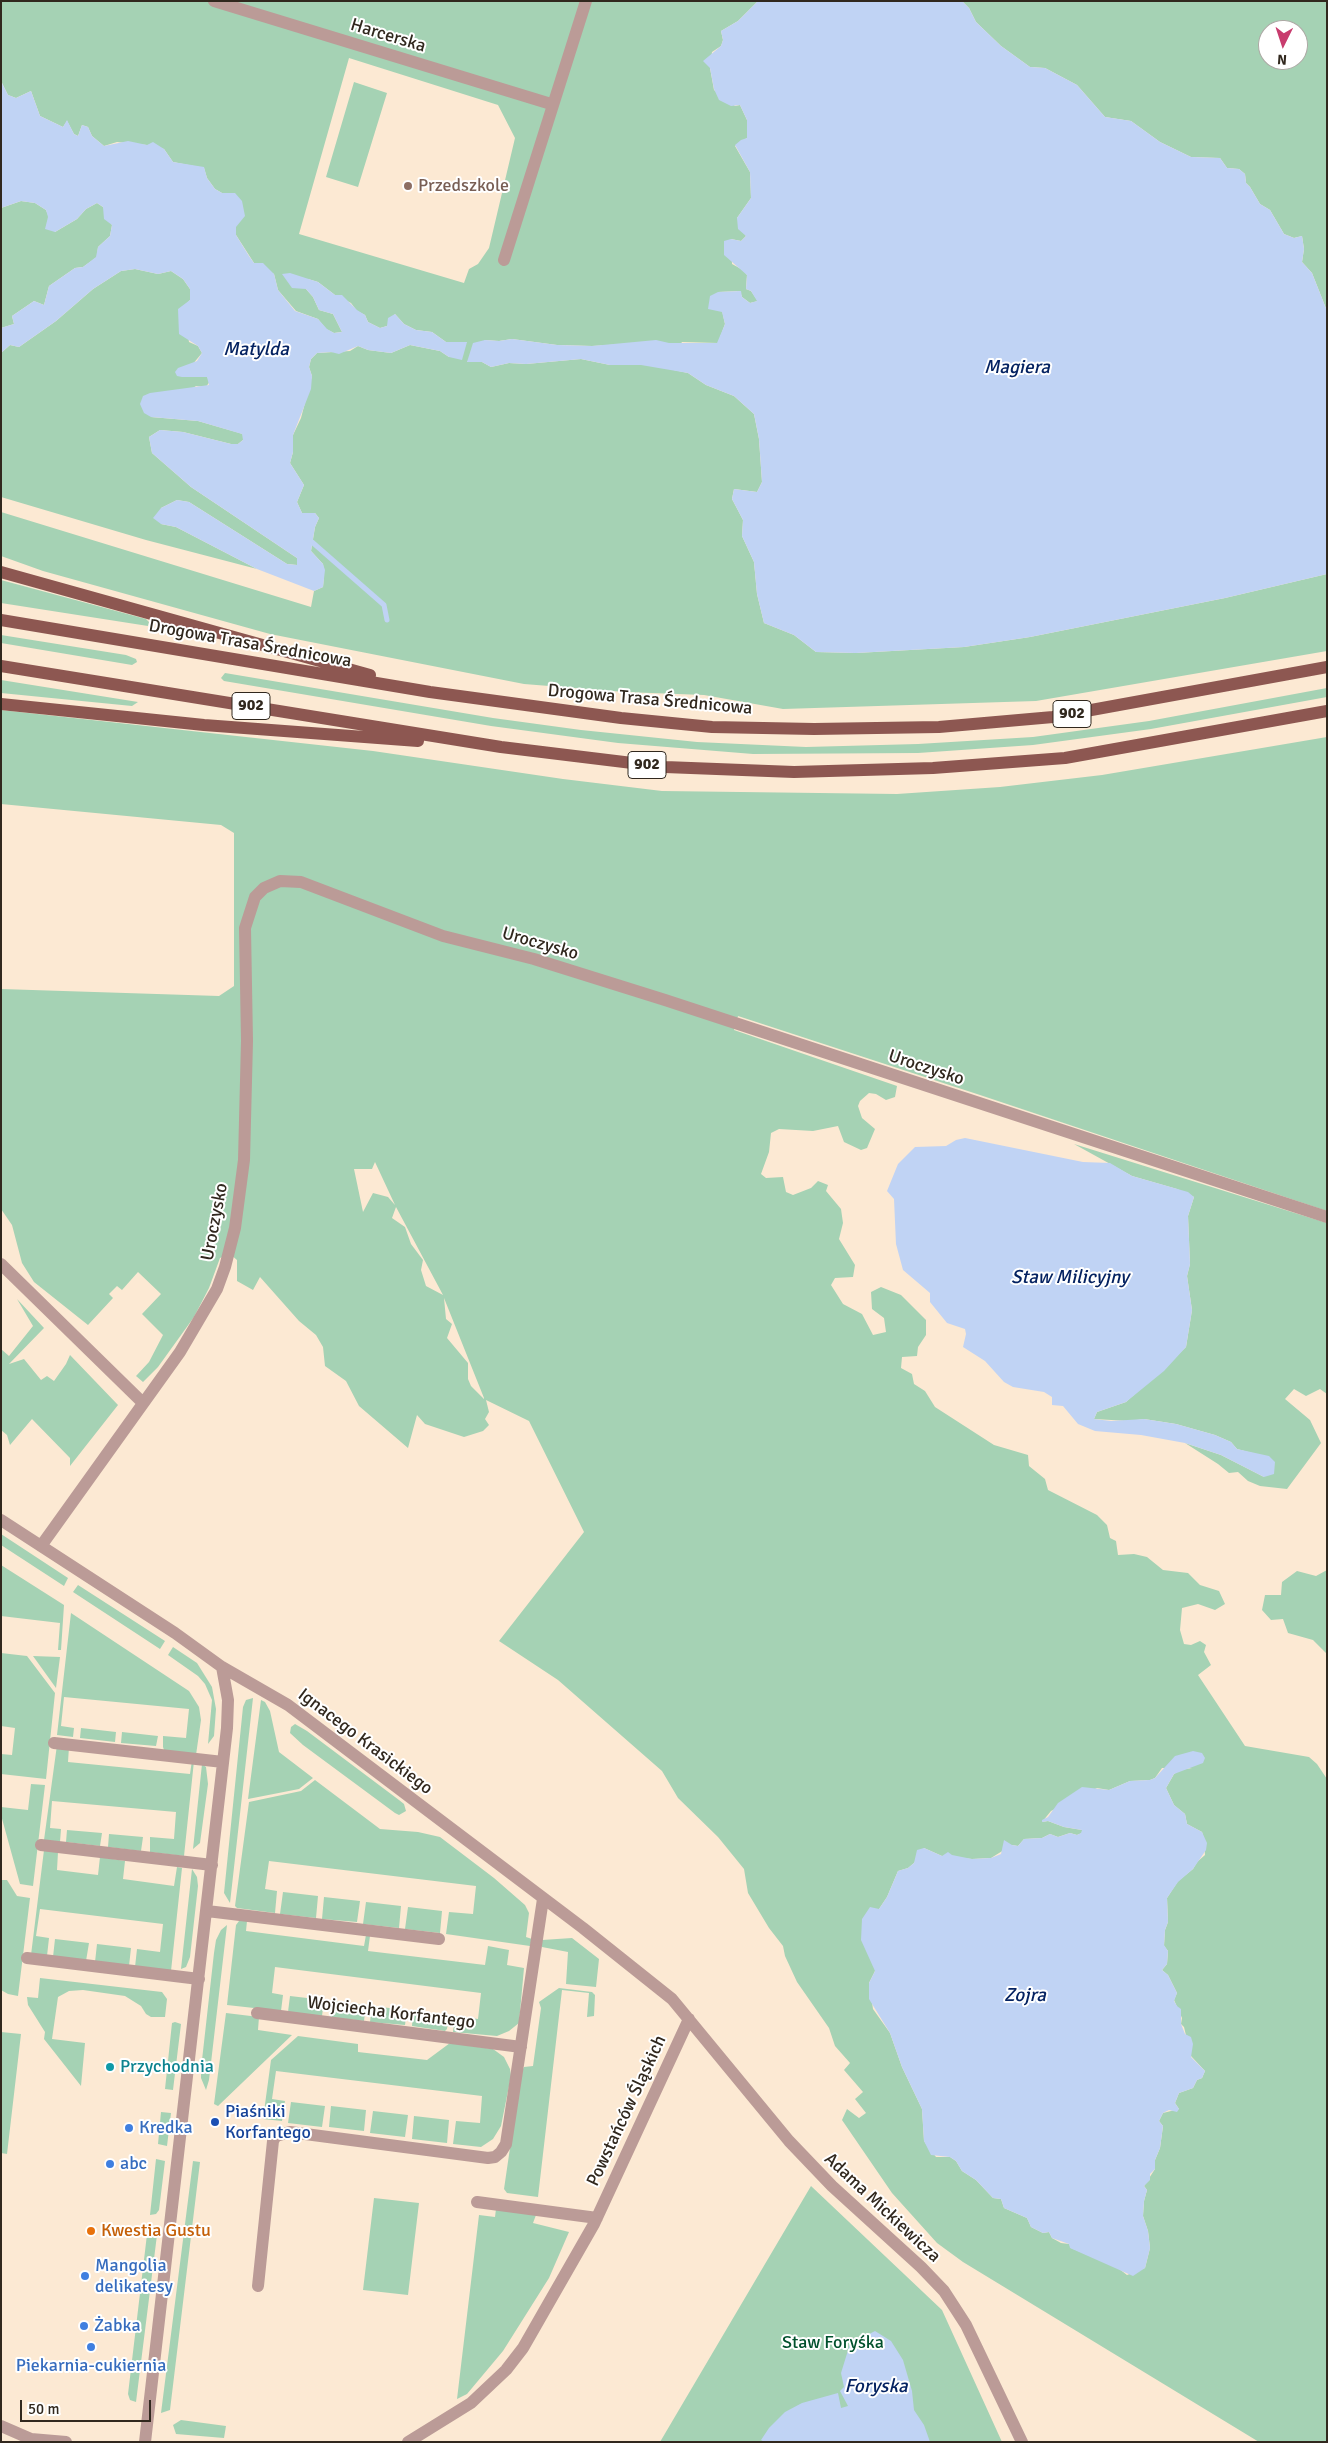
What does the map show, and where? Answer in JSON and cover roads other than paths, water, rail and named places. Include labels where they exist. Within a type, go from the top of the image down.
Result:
[{"type":"main road","points":[[4,571],[430,692]]},
{"type":"main road","name":"Drogowa Trasa Średnicowa","points":[[1,620],[430,692],[621,718],[712,726],[814,729],[939,727],[1053,717],[1327,667]]},
{"type":"main road","name":"902","points":[[1,666],[501,747],[665,767],[794,772],[932,768],[1065,758],[1327,711]]},
{"type":"main road","points":[[1,704],[204,725],[501,747]]},
{"type":"street","name":"Harcerska","points":[[214,1],[552,104]]},
{"type":"street","points":[[504,260],[586,1]]},
{"type":"street","name":"Uroczysko","points":[[41,1546],[200,1319],[217,1289],[230,1253],[244,1160],[247,1041],[245,928],[255,897],[264,888],[280,881],[301,882],[443,936],[534,959],[665,1000],[1327,1217]]},
{"type":"street","points":[[1,1264],[126,1389],[142,1402]]},
{"type":"street","name":"Ignacego Krasickiego","points":[[1,1520],[175,1633],[222,1667],[288,1705],[640,1972],[672,1999],[689,2019]]},
{"type":"street","points":[[145,2442],[224,1762],[228,1700],[222,1667]]},
{"type":"street","points":[[54,1743],[224,1762]]},
{"type":"street","points":[[41,1845],[212,1865]]},
{"type":"street","points":[[258,2286],[272,2142],[276,2136],[290,2132],[488,2158],[495,2157],[502,2152],[506,2144],[544,1899]]},
{"type":"street","points":[[207,1911],[439,1939]]},
{"type":"street","points":[[27,1958],[199,1980]]},
{"type":"street","name":"Wojciecha Korfantego","points":[[257,2013],[521,2047]]},
{"type":"street","name":"Powstańców Śląskich","points":[[408,2442],[471,2404],[506,2370],[523,2348],[597,2218],[689,2019]]},
{"type":"street","name":"Adama Mickiewicza","points":[[689,2019],[788,2141],[832,2186],[944,2291],[966,2325],[1022,2442]]},
{"type":"street","points":[[477,2202],[597,2218]]},
{"type":"street","points":[[1,2426],[31,2440],[66,2442]]},
{"type":"water","name":"Magiera","points":[[758,1],[962,1],[969,8],[976,22],[1001,46],[1030,67],[1045,68],[1077,85],[1105,117],[1131,121],[1160,142],[1191,157],[1220,158],[1227,168],[1239,169],[1245,174],[1246,183],[1260,204],[1270,210],[1284,234],[1294,238],[1302,236],[1304,249],[1302,262],[1312,273],[1327,311],[1327,574],[1225,598],[1030,637],[964,647],[856,653],[816,652],[794,635],[764,623],[757,594],[754,562],[742,536],[743,520],[732,499],[734,489],[757,492],[762,482],[759,439],[754,414],[734,396],[706,385],[688,373],[641,365],[610,365],[581,359],[526,364],[509,363],[491,367],[482,362],[467,362],[473,343],[485,340],[499,341],[512,339],[557,345],[592,346],[656,340],[669,343],[717,343],[725,324],[722,312],[708,309],[710,296],[718,292],[741,291],[742,297],[750,303],[757,301],[751,291],[746,289],[747,275],[724,255],[724,241],[731,239],[741,241],[746,236],[738,229],[737,218],[751,198],[750,172],[735,145],[747,138],[747,120],[740,105],[731,106],[719,100],[714,89],[710,68],[703,61],[721,46],[723,40],[721,31],[738,21]]},
{"type":"water","name":"Matylda","points":[[1,81],[8,95],[16,98],[31,91],[40,116],[63,127],[67,120],[74,134],[78,136],[82,125],[88,127],[92,136],[104,146],[128,141],[147,145],[153,142],[164,149],[173,162],[204,167],[207,178],[215,189],[222,193],[235,193],[242,201],[245,216],[236,227],[236,235],[254,263],[263,263],[274,274],[278,290],[295,311],[318,319],[327,329],[334,333],[342,332],[333,314],[319,310],[313,297],[306,289],[292,288],[282,274],[290,273],[318,282],[335,295],[342,295],[365,315],[368,322],[380,328],[387,326],[388,318],[395,314],[404,324],[416,330],[432,332],[446,342],[467,342],[462,360],[449,357],[440,351],[410,345],[391,353],[368,350],[358,346],[339,354],[331,352],[317,353],[311,359],[309,367],[312,376],[311,389],[293,435],[293,452],[290,463],[304,485],[297,502],[302,513],[315,513],[319,518],[315,527],[311,551],[323,564],[325,570],[323,587],[314,591],[257,569],[176,527],[161,524],[153,518],[161,508],[177,500],[189,502],[287,564],[297,565],[297,558],[191,487],[152,453],[149,437],[160,430],[183,432],[231,444],[238,444],[243,440],[242,434],[198,421],[151,417],[144,413],[140,404],[143,396],[150,393],[209,385],[207,377],[182,377],[177,376],[175,372],[178,368],[197,361],[202,353],[198,346],[179,334],[178,309],[190,300],[190,289],[183,279],[171,271],[158,274],[135,269],[121,271],[93,289],[56,321],[19,347],[10,345],[1,353],[1,328],[14,324],[12,316],[34,301],[44,305],[49,286],[75,268],[83,267],[96,257],[98,247],[110,236],[112,225],[104,219],[103,207],[97,203],[86,209],[77,219],[55,232],[45,229],[48,217],[46,210],[35,203],[21,201],[1,208]]},
{"type":"water","name":"Staw Milicyjny","points":[[965,1138],[1083,1162],[1110,1163],[1132,1176],[1188,1192],[1194,1197],[1188,1216],[1190,1264],[1187,1276],[1192,1310],[1186,1347],[1164,1371],[1126,1402],[1097,1412],[1094,1419],[1111,1421],[1144,1419],[1176,1424],[1215,1435],[1231,1442],[1237,1449],[1269,1456],[1275,1462],[1274,1474],[1264,1477],[1221,1455],[1185,1443],[1141,1435],[1095,1431],[1078,1424],[1063,1406],[1052,1405],[1052,1397],[1044,1392],[1013,1387],[1004,1382],[985,1361],[963,1347],[966,1334],[965,1329],[947,1323],[930,1302],[930,1293],[903,1270],[896,1244],[894,1199],[887,1191],[898,1164],[915,1147],[946,1146],[956,1140]]},
{"type":"water","name":"Zojra","points":[[1193,1751],[1202,1753],[1205,1758],[1203,1763],[1174,1774],[1166,1788],[1174,1805],[1185,1814],[1187,1824],[1202,1832],[1207,1843],[1206,1850],[1193,1869],[1178,1882],[1167,1898],[1168,1922],[1165,1930],[1164,1945],[1168,1951],[1167,1964],[1162,1970],[1168,1975],[1177,1993],[1174,2001],[1181,2009],[1181,2024],[1185,2034],[1191,2037],[1193,2044],[1191,2057],[1205,2071],[1202,2078],[1197,2080],[1193,2088],[1179,2093],[1175,2103],[1179,2109],[1177,2112],[1169,2110],[1163,2113],[1159,2121],[1163,2126],[1160,2148],[1155,2160],[1155,2169],[1150,2174],[1150,2180],[1144,2186],[1147,2190],[1143,2216],[1148,2231],[1150,2248],[1145,2268],[1133,2276],[1070,2248],[1069,2244],[1052,2238],[1049,2232],[1043,2233],[1031,2227],[1027,2218],[1004,2208],[1001,2199],[993,2198],[976,2180],[962,2171],[956,2161],[950,2157],[931,2155],[924,2141],[922,2109],[902,2067],[890,2033],[869,1999],[869,1983],[875,1971],[861,1940],[862,1919],[870,1907],[879,1909],[887,1897],[898,1871],[908,1868],[914,1863],[917,1850],[924,1848],[942,1856],[948,1852],[952,1855],[972,1859],[991,1858],[1001,1854],[1004,1840],[1018,1846],[1024,1839],[1042,1838],[1050,1834],[1058,1837],[1070,1833],[1077,1835],[1082,1830],[1064,1827],[1048,1821],[1042,1822],[1042,1820],[1048,1817],[1058,1803],[1082,1787],[1109,1790],[1130,1781],[1150,1780],[1155,1778],[1175,1756]]},
{"type":"water","name":"Foryska","points":[[875,2331],[891,2341],[903,2360],[912,2391],[914,2410],[924,2425],[930,2442],[764,2442],[761,2440],[769,2428],[785,2412],[802,2403],[838,2393],[841,2408],[848,2406],[840,2391],[844,2387],[841,2373],[850,2344]]},
{"type":"waterway","points":[[312,542],[384,605],[387,620]]},
{"type":"place","name":"Przedszkole","points":[[408,186]]},
{"type":"place","name":"Przychodnia","points":[[110,2067]]},
{"type":"place","name":"Piaśniki Korfantego","points":[[215,2122]]},
{"type":"place","name":"Kredka","points":[[129,2128]]},
{"type":"place","name":"abc","points":[[110,2164]]},
{"type":"place","name":"Kwestia Gustu","points":[[91,2231]]},
{"type":"place","name":"Mangolia delikatesy","points":[[85,2276]]},
{"type":"place","name":"Żabka","points":[[84,2326]]},
{"type":"place","name":"Piekarnia-cukiernia","points":[[91,2347]]},
{"type":"park label","name":"Staw Foryśka","points":[[833,2343]]}]
